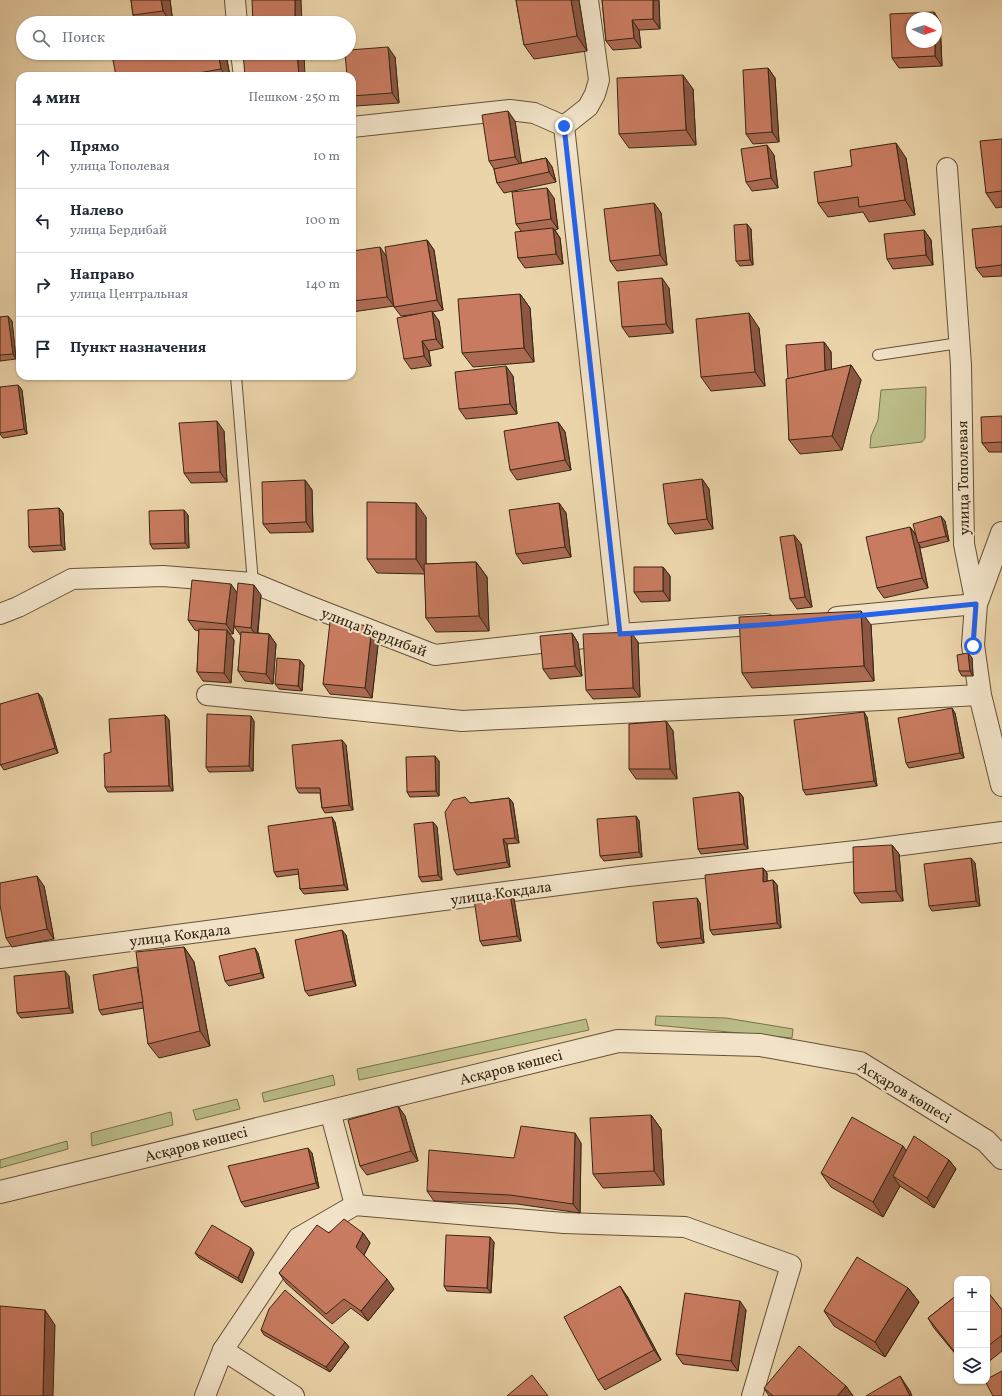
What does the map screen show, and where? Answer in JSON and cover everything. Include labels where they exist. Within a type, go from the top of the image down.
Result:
[{"type":"street","points":[[235,0],[236,16]]},
{"type":"street","points":[[564,126],[588,107],[595,94],[599,80],[588,0]]},
{"type":"street","points":[[242,60],[243,72]]},
{"type":"street","points":[[356,127],[510,110],[534,113],[564,126]]},
{"type":"street","points":[[564,126],[620,634]]},
{"type":"street","name":"улица Тополевая","points":[[947,168],[959,343],[964,544],[976,604],[973,646],[980,694],[1002,785]]},
{"type":"street","points":[[821,619],[976,604],[1002,533]]},
{"type":"street","name":"улица Бердибай","points":[[0,614],[18,607],[72,579],[163,576],[253,582],[304,604],[435,655],[620,634],[783,623]]},
{"type":"street","points":[[207,695],[462,721],[980,694]]},
{"type":"street","name":"улица Кокдала","points":[[0,958],[628,876],[865,850],[1002,832]]},
{"type":"street","name":"Асқаров көшесі","points":[[0,1192],[618,1041],[760,1045],[860,1063],[986,1141],[1002,1158]]},
{"type":"street","points":[[330,1111],[355,1205]]},
{"type":"street","points":[[205,1396],[223,1350],[298,1238],[355,1205],[564,1223],[685,1227],[791,1265],[752,1396]]},
{"type":"street","points":[[223,1350],[294,1396]]},
{"type":"lane","points":[[878,355],[959,343]]},
{"type":"lane","points":[[236,380],[253,582]]},
{"type":"green space","points":[[926,387],[925,438],[922,442],[870,448],[871,436],[878,420],[881,390]]},
{"type":"green space","points":[[656,1016],[726,1018],[793,1029],[792,1038],[655,1025]]},
{"type":"green space","points":[[586,1019],[589,1030],[359,1080],[357,1069]]},
{"type":"green space","points":[[333,1075],[335,1085],[264,1102],[262,1093]]},
{"type":"green space","points":[[237,1099],[240,1109],[196,1120],[193,1110]]},
{"type":"green space","points":[[171,1112],[173,1125],[92,1146],[91,1133]]},
{"type":"green space","points":[[67,1141],[68,1149],[0,1168],[0,1160]]},
{"type":"building","points":[[131,0],[161,0],[163,11],[133,15]]},
{"type":"building","points":[[252,0],[295,0],[295,16],[253,16]]},
{"type":"building","points":[[516,0],[571,0],[577,36],[524,45]]},
{"type":"building","points":[[602,0],[653,0],[653,19],[632,20],[634,38],[606,41]]},
{"type":"building","points":[[906,13],[906,48],[935,48],[935,56],[892,58],[890,14]]},
{"type":"building","points":[[388,47],[392,93],[356,96],[356,72],[347,72],[346,60],[356,60],[356,49]]},
{"type":"building","points":[[113,60],[219,60],[221,69],[204,72],[115,72]]},
{"type":"building","points":[[244,60],[298,60],[299,72],[245,72]]},
{"type":"building","points":[[768,68],[772,132],[746,134],[743,70]]},
{"type":"building","points":[[683,75],[686,130],[619,134],[617,78]]},
{"type":"building","points":[[508,111],[515,157],[489,161],[482,115]]},
{"type":"building","points":[[1002,139],[1002,191],[986,193],[980,141]]},
{"type":"building","points":[[896,143],[905,200],[859,207],[858,197],[818,203],[814,172],[852,166],[850,150]]},
{"type":"building","points":[[767,145],[771,178],[746,182],[741,149]]},
{"type":"building","points":[[546,158],[549,172],[497,183],[494,169]]},
{"type":"building","points":[[547,188],[551,219],[516,224],[512,192]]},
{"type":"building","points":[[654,203],[660,255],[610,261],[604,209]]},
{"type":"building","points":[[747,224],[750,260],[736,261],[734,225]]},
{"type":"building","points":[[1002,226],[1002,265],[976,268],[972,229]]},
{"type":"building","points":[[553,228],[556,254],[518,258],[515,232]]},
{"type":"building","points":[[924,230],[926,255],[887,259],[884,234]]},
{"type":"building","points":[[427,240],[437,300],[394,307],[385,247]]},
{"type":"building","points":[[380,247],[387,297],[356,301],[356,250]]},
{"type":"building","points":[[662,278],[666,324],[622,327],[618,282]]},
{"type":"building","points":[[520,294],[524,348],[462,353],[458,299]]},
{"type":"building","points":[[432,311],[436,339],[422,341],[424,356],[404,359],[397,318]]},
{"type":"building","points":[[749,313],[755,372],[701,377],[696,319]]},
{"type":"building","points":[[8,316],[13,354],[0,355],[0,317]]},
{"type":"building","points":[[824,342],[825,371],[788,379],[786,345]]},
{"type":"building","points":[[851,365],[832,436],[789,440],[786,379]]},
{"type":"building","points":[[506,366],[510,404],[459,409],[455,372]]},
{"type":"building","points":[[18,385],[24,429],[0,433],[0,387]]},
{"type":"building","points":[[1002,416],[1002,442],[982,443],[981,417]]},
{"type":"building","points":[[217,421],[220,472],[184,473],[179,423]]},
{"type":"building","points":[[558,422],[565,460],[510,470],[504,431]]},
{"type":"building","points":[[702,479],[707,519],[668,524],[663,484]]},
{"type":"building","points":[[305,480],[306,522],[263,524],[262,482]]},
{"type":"building","points":[[367,502],[416,503],[416,559],[367,559]]},
{"type":"building","points":[[559,503],[565,547],[516,554],[509,510]]},
{"type":"building","points":[[59,508],[61,545],[29,547],[28,510]]},
{"type":"building","points":[[184,510],[185,543],[150,544],[149,511]]},
{"type":"building","points":[[941,516],[946,536],[918,543],[913,524]]},
{"type":"building","points":[[910,527],[922,578],[877,588],[866,537]]},
{"type":"building","points":[[794,535],[805,597],[790,599],[780,537]]},
{"type":"building","points":[[476,562],[479,616],[426,618],[424,564]]},
{"type":"building","points":[[634,567],[663,567],[663,591],[634,592]]},
{"type":"building","points":[[192,580],[231,584],[226,624],[188,620]]},
{"type":"building","points":[[238,583],[254,585],[251,628],[234,626]]},
{"type":"building","points":[[861,611],[864,666],[742,673],[739,617]]},
{"type":"building","points":[[330,622],[372,626],[365,688],[323,684]]},
{"type":"building","points":[[199,629],[227,630],[224,673],[197,672]]},
{"type":"building","points":[[241,632],[269,634],[266,674],[238,671]]},
{"type":"building","points":[[631,632],[633,688],[586,690],[583,634]]},
{"type":"building","points":[[572,633],[575,666],[543,669],[540,636]]},
{"type":"building","points":[[968,653],[970,671],[959,671],[957,655]]},
{"type":"building","points":[[277,658],[300,660],[298,686],[275,684]]},
{"type":"building","points":[[38,693],[55,748],[0,765],[0,704]]},
{"type":"building","points":[[952,708],[960,753],[906,763],[898,718]]},
{"type":"building","points":[[864,712],[874,781],[803,790],[794,720]]},
{"type":"building","points":[[207,714],[251,716],[249,766],[206,767]]},
{"type":"building","points":[[165,715],[169,786],[105,787],[104,754],[111,752],[109,719]]},
{"type":"building","points":[[666,721],[670,769],[629,769],[629,724]]},
{"type":"building","points":[[342,740],[349,805],[322,808],[320,788],[296,788],[292,745]]},
{"type":"building","points":[[435,756],[436,791],[407,792],[406,757]]},
{"type":"building","points":[[739,792],[744,844],[698,849],[693,798]]},
{"type":"building","points":[[465,797],[470,803],[509,798],[515,838],[503,839],[507,862],[454,870],[445,812],[453,800]]},
{"type":"building","points":[[636,816],[639,852],[600,856],[597,819]]},
{"type":"building","points":[[332,817],[344,885],[300,889],[298,869],[274,872],[268,826]]},
{"type":"building","points":[[433,822],[438,875],[419,877],[414,824]]},
{"type":"building","points":[[892,845],[896,891],[854,893],[853,847]]},
{"type":"building","points":[[971,858],[976,901],[929,906],[924,864]]},
{"type":"building","points":[[763,868],[763,882],[773,880],[777,923],[710,930],[705,875]]},
{"type":"building","points":[[37,876],[47,929],[6,938],[0,905],[0,883]]},
{"type":"building","points":[[510,894],[517,936],[480,941],[474,899]]},
{"type":"building","points":[[697,898],[701,938],[657,943],[653,902]]},
{"type":"building","points":[[342,930],[353,981],[305,991],[295,940]]},
{"type":"building","points":[[184,947],[200,1031],[148,1044],[136,952]]},
{"type":"building","points":[[255,948],[261,973],[225,981],[219,956]]},
{"type":"building","points":[[137,967],[143,1002],[99,1010],[93,975]]},
{"type":"building","points":[[65,971],[69,1008],[17,1013],[14,976]]},
{"type":"building","points":[[398,1106],[411,1151],[360,1166],[348,1120]]},
{"type":"building","points":[[651,1115],[654,1171],[593,1174],[590,1118]]},
{"type":"building","points":[[852,1117],[903,1146],[873,1202],[821,1173]]},
{"type":"building","points":[[521,1126],[575,1133],[573,1204],[510,1195],[427,1191],[429,1150],[514,1158]]},
{"type":"building","points":[[914,1136],[949,1160],[927,1198],[893,1176]]},
{"type":"building","points":[[308,1148],[316,1183],[241,1202],[228,1166]]},
{"type":"building","points":[[344,1219],[363,1233],[356,1247],[387,1279],[361,1311],[344,1299],[326,1314],[279,1273],[317,1225],[329,1233]]},
{"type":"building","points":[[212,1225],[251,1248],[238,1278],[195,1253]]},
{"type":"building","points":[[446,1235],[490,1237],[487,1288],[444,1286]]},
{"type":"building","points":[[857,1257],[908,1288],[875,1342],[824,1311]]},
{"type":"building","points":[[620,1286],[654,1350],[598,1380],[564,1317]]},
{"type":"building","points":[[285,1290],[345,1342],[326,1367],[261,1330],[269,1309]]},
{"type":"building","points":[[685,1293],[740,1301],[731,1361],[676,1354]]},
{"type":"building","points":[[990,1295],[1002,1310],[1002,1335],[990,1345]]},
{"type":"building","points":[[954,1297],[954,1351],[928,1318]]},
{"type":"building","points":[[0,1306],[45,1310],[43,1396],[0,1396]]},
{"type":"building","points":[[799,1346],[846,1386],[837,1396],[773,1396],[764,1388]]},
{"type":"building","points":[[1002,1371],[1002,1396],[993,1396],[987,1384],[990,1384],[990,1377]]},
{"type":"building","points":[[532,1375],[548,1396],[507,1396]]},
{"type":"building","points":[[900,1376],[910,1396],[866,1396]]},
{"type":"route","points":[[564,126],[620,634],[775,624],[976,604],[973,646]]}]
